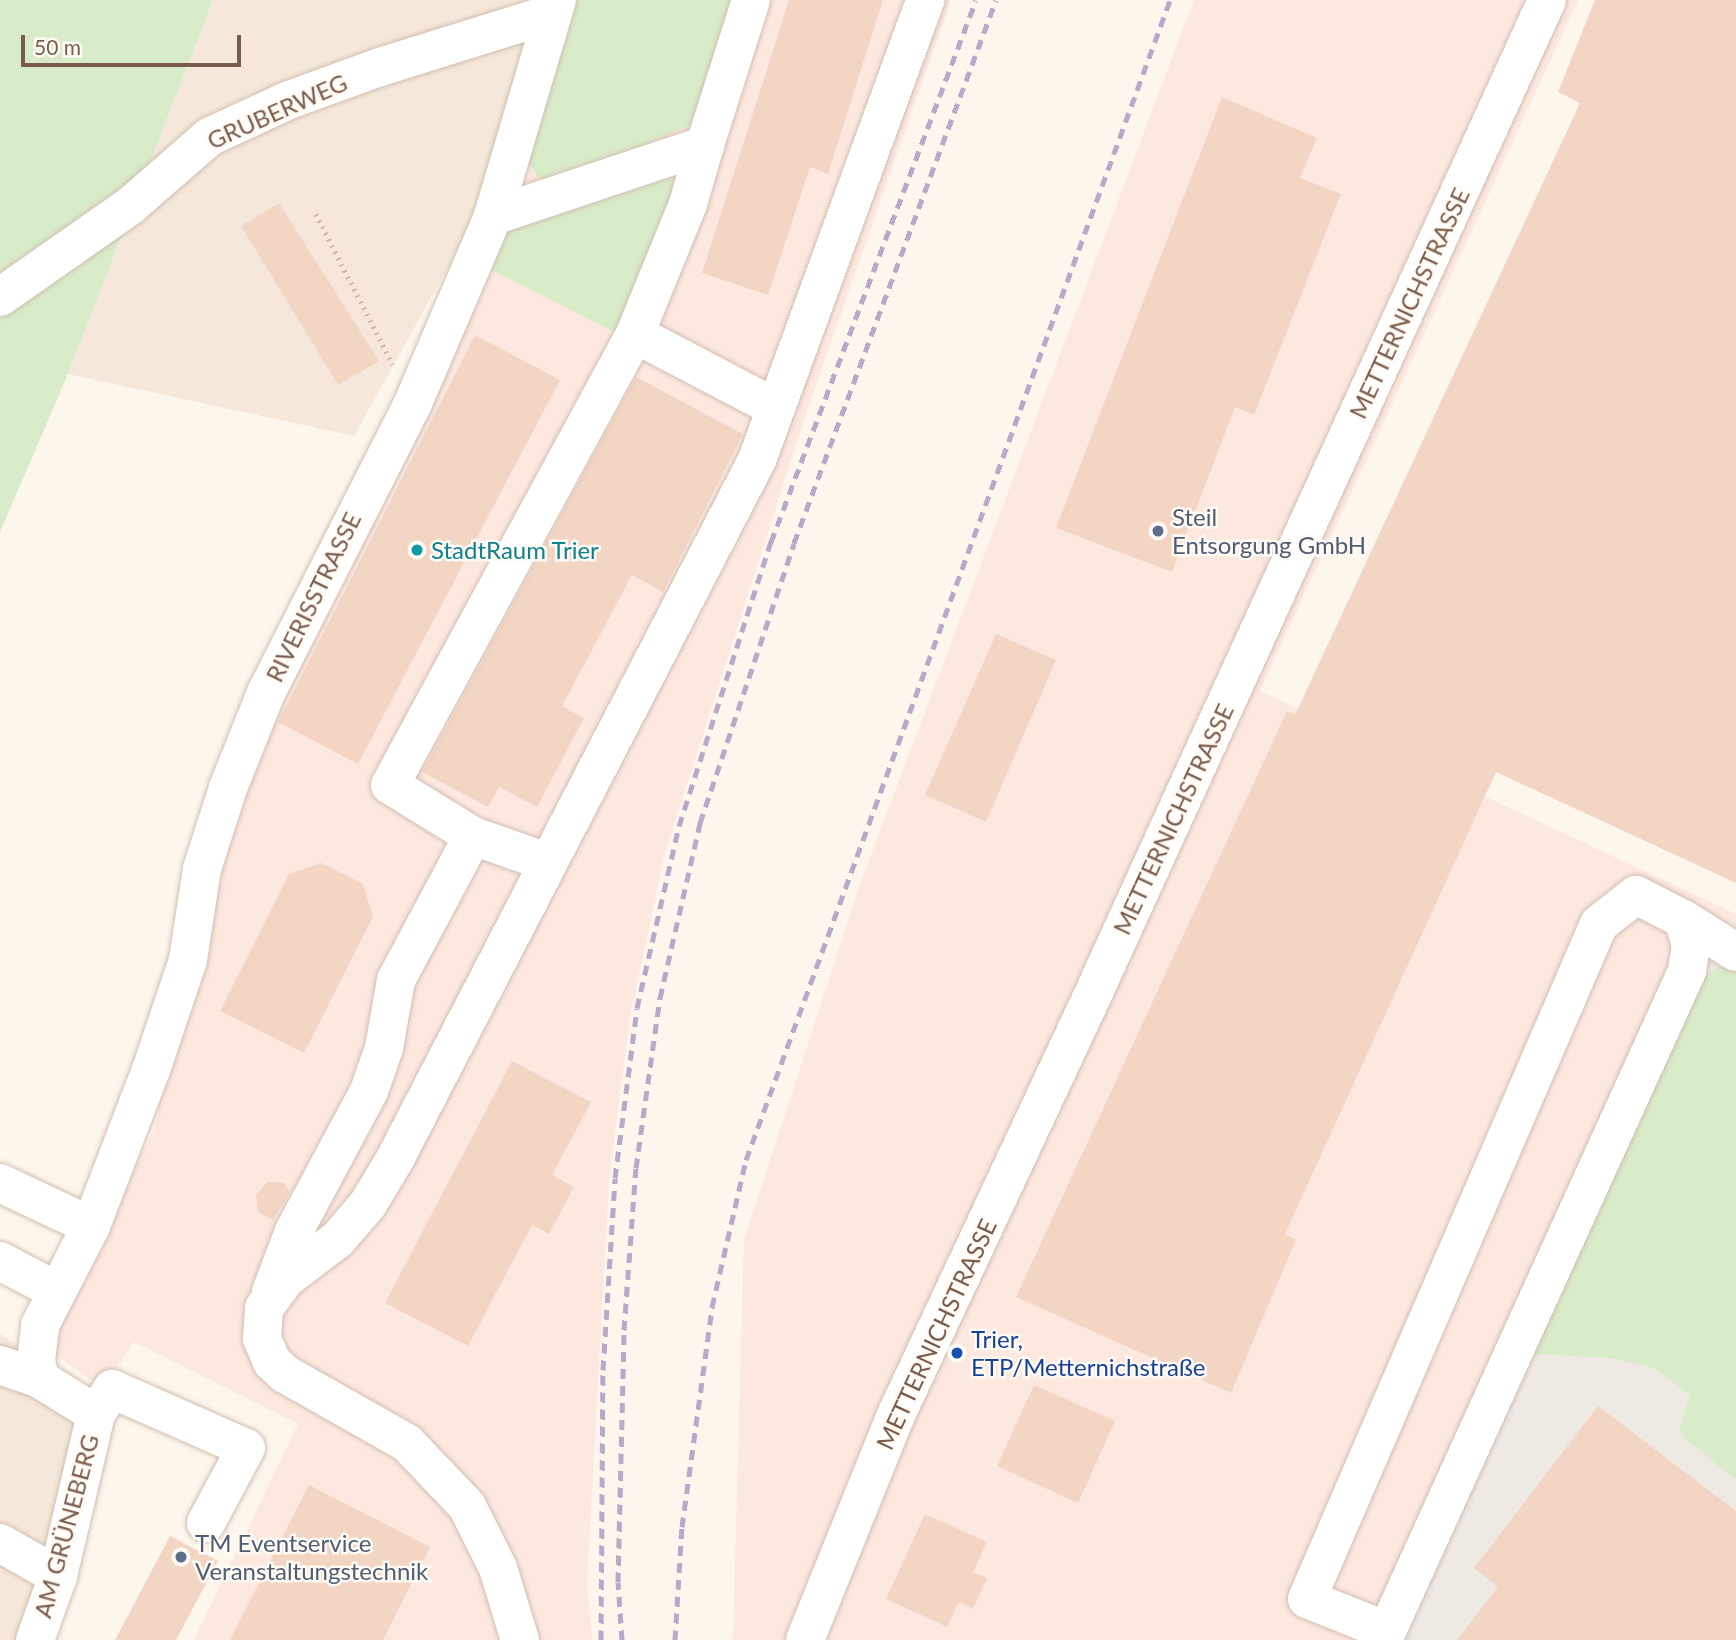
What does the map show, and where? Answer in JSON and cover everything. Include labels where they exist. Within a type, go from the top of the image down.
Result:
[{"type":"street","points":[[547,862],[473,836],[390,785],[635,334],[688,204],[751,0]]},
{"type":"street","points":[[269,1296],[338,1239],[368,1204],[757,460],[925,0]]},
{"type":"street","name":"METTERNICHSTRASSE","points":[[805,1640],[896,1415],[1099,981],[1547,0]]},
{"type":"street","name":"RIVERISSTRASSE","points":[[95,1215],[183,978],[202,869],[228,788],[266,693],[413,403],[493,216],[555,7]]},
{"type":"street","name":"GRUBERWEG","points":[[0,297],[130,206],[209,137],[367,71],[555,7]]},
{"type":"street","points":[[493,216],[705,145]]},
{"type":"street","points":[[635,334],[776,408]]},
{"type":"street","points":[[473,836],[396,980],[384,1048],[369,1091],[294,1231],[260,1325],[272,1362],[285,1374],[407,1443],[431,1464],[484,1534],[520,1640]]},
{"type":"street","points":[[1683,919],[1691,945],[1687,971],[1385,1636],[1307,1599],[1599,924],[1636,895],[1683,919],[1736,952]]},
{"type":"street","points":[[0,1183],[95,1215],[55,1290],[40,1325],[36,1360],[40,1379]]},
{"type":"street","points":[[0,1261],[55,1290]]},
{"type":"street","name":"AM GRÜNEBERG","points":[[0,1365],[40,1379],[96,1414],[58,1576],[35,1640]]},
{"type":"street","points":[[96,1414],[112,1390],[246,1448],[206,1523]]},
{"type":"street","points":[[0,1544],[58,1576]]},
{"type":"path","points":[[316,214],[413,403]]},
{"type":"shaded area","points":[[213,0],[538,0],[467,233],[354,436],[68,374]]},
{"type":"shaded area","points":[[567,0],[951,0],[807,411],[665,853],[630,1016],[609,1182],[587,1582],[592,1640],[194,1640],[298,1424],[134,1342],[103,1389],[42,1345],[154,1131],[208,866]]},
{"type":"shaded area","points":[[1194,0],[1578,0],[1260,691],[1736,914],[1736,964],[1404,1640],[733,1640],[744,1240],[860,884]]},
{"type":"shaded area","points":[[1711,958],[1736,964],[1736,1640],[1404,1640]]},
{"type":"shaded area","points":[[0,1334],[97,1393],[21,1640],[0,1640]]},
{"type":"green space","points":[[0,0],[213,0],[68,374],[0,532]]},
{"type":"green space","points":[[575,0],[735,0],[699,121],[564,179],[550,180],[537,176],[528,162]]},
{"type":"green space","points":[[663,172],[677,184],[652,253],[614,332],[490,269],[500,238],[508,232]]},
{"type":"green space","points":[[1736,965],[1736,1480],[1683,1437],[1679,1429],[1690,1396],[1654,1368],[1609,1358],[1531,1354],[1701,980],[1718,967]]},
{"type":"building","points":[[789,0],[883,0],[828,174],[810,167],[768,295],[702,273]]},
{"type":"building","points":[[1595,0],[1736,0],[1736,883],[1496,772],[1285,1234],[1296,1240],[1231,1393],[1016,1297],[1287,711],[1295,715],[1580,103],[1558,92]]},
{"type":"building","points":[[1222,97],[1317,138],[1300,178],[1341,194],[1254,415],[1235,407],[1172,572],[1056,528]]},
{"type":"building","points":[[279,203],[379,361],[338,385],[241,226]]},
{"type":"building","name":"StadtRaum Trier","points":[[475,335],[560,380],[358,764],[278,722]]},
{"type":"building","points":[[636,377],[743,434],[663,592],[632,575],[562,706],[584,718],[537,807],[499,787],[488,807],[422,772]]},
{"type":"building","points":[[996,634],[1056,660],[986,822],[925,795]]},
{"type":"building","points":[[321,863],[363,884],[373,917],[304,1053],[220,1011],[289,874]]},
{"type":"building","points":[[512,1061],[591,1102],[552,1175],[574,1187],[549,1234],[532,1225],[468,1346],[385,1303]]},
{"type":"building","points":[[267,1182],[284,1183],[290,1192],[273,1220],[258,1212],[256,1195]]},
{"type":"building","points":[[1034,1385],[1115,1421],[1078,1503],[997,1466]]},
{"type":"building","points":[[1598,1406],[1736,1511],[1736,1640],[1457,1640],[1498,1587],[1474,1568]]},
{"type":"building","points":[[309,1485],[430,1547],[383,1640],[230,1640]]},
{"type":"building","points":[[925,1514],[987,1542],[973,1572],[987,1578],[973,1609],[959,1602],[947,1627],[886,1599]]},
{"type":"building","points":[[170,1536],[218,1561],[176,1640],[115,1640]]},
{"type":"railway","points":[[601,1640],[603,1370],[615,1178],[637,1008],[679,826],[771,542],[976,0]]},
{"type":"railway","points":[[622,1640],[618,1582],[624,1330],[636,1168],[660,998],[700,823],[794,543],[996,0]]},
{"type":"railway","points":[[675,1640],[682,1527],[712,1307],[746,1160],[1170,0]]},
{"type":"place","name":"Steil Entsorgung GmbH","points":[[1158,531]]},
{"type":"place","name":"StadtRaum Trier","points":[[417,550]]},
{"type":"place","name":"Trier, ETP/Metternichstraße","points":[[957,1353]]},
{"type":"place","name":"TM Eventservice Veranstaltungstechnik","points":[[181,1557]]}]
